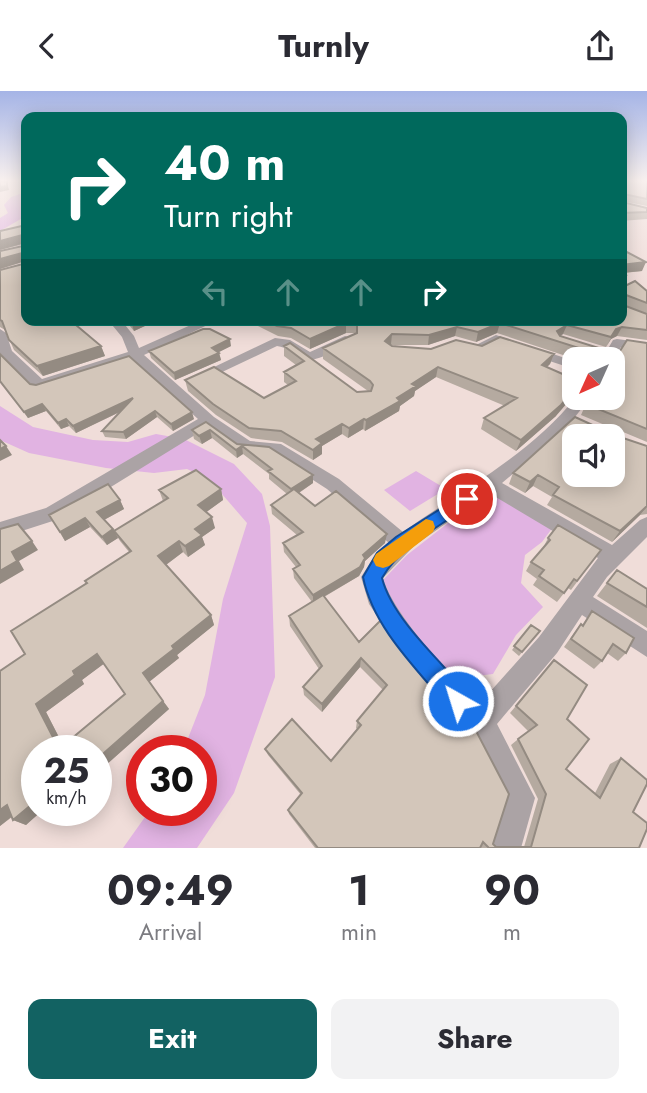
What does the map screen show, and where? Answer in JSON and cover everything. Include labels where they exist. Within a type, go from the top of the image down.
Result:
[{"type":"street","points":[[119,326],[128,336],[135,354],[208,420],[246,446],[275,448],[333,484],[402,543]]},
{"type":"street","points":[[0,333],[6,352],[40,385],[106,361],[135,354],[198,326]]},
{"type":"street","points":[[174,389],[275,342],[286,343],[314,361],[351,338]]},
{"type":"street","points":[[454,342],[478,350],[496,339],[562,361]]},
{"type":"street","points":[[613,347],[617,343],[647,347]]},
{"type":"street","points":[[505,848],[520,798],[481,722],[458,701],[404,636],[377,597],[372,577],[383,559],[402,543],[489,484],[574,421],[579,410]]},
{"type":"street","points":[[0,530],[52,515],[208,420]]},
{"type":"street","points":[[489,484],[613,556]]},
{"type":"street","points":[[481,722],[548,645],[599,570],[647,525]]},
{"type":"street","points":[[579,600],[647,645]]},
{"type":"shaded area","points":[[4,215],[21,215],[21,219],[0,231],[0,218]]},
{"type":"shaded area","points":[[0,406],[33,427],[93,440],[128,442],[156,434],[184,439],[234,464],[262,494],[270,526],[275,677],[234,793],[217,818],[217,735],[189,735],[205,695],[223,599],[247,523],[209,479],[187,469],[154,473],[106,468],[29,453],[0,440]]},
{"type":"shaded area","points":[[416,471],[446,489],[410,511],[384,490]]},
{"type":"shaded area","points":[[489,491],[553,527],[542,542],[525,555],[521,583],[543,607],[516,635],[493,674],[451,679],[398,614],[383,580],[407,555]]},
{"type":"shaded area","points":[[139,826],[212,826],[197,848],[123,848]]},
{"type":"building","points":[[21,226],[21,235],[0,241],[0,231]]},
{"type":"building","points":[[21,246],[21,253],[0,259],[0,251]]},
{"type":"building","points":[[627,252],[646,262],[627,264]]},
{"type":"building","points":[[21,265],[21,326],[77,326],[101,346],[37,366],[9,340],[0,320],[0,270]]},
{"type":"building","points":[[635,281],[647,291],[647,303],[627,295],[627,285]]},
{"type":"building","points":[[627,306],[647,314],[647,330],[622,327],[616,329],[611,337],[571,326],[627,326]]},
{"type":"building","points":[[277,326],[339,326],[310,339],[291,328]]},
{"type":"building","points":[[357,326],[493,326],[478,332],[457,327],[429,335],[392,334],[385,341],[392,346],[431,349],[456,340],[482,346],[500,337],[554,354],[542,365],[562,374],[562,404],[521,440],[484,418],[517,398],[438,367],[412,384],[416,386],[397,398],[400,401],[349,428],[342,424],[316,439],[322,443],[313,450],[281,431],[249,428],[213,404],[185,380],[214,367],[264,398],[296,381],[284,372],[304,361],[284,346],[290,343],[357,392],[371,391],[373,385],[370,381],[323,348],[357,333]]},
{"type":"building","points":[[509,326],[565,326],[557,331],[560,336],[595,347],[576,347]]},
{"type":"building","points":[[203,329],[210,329],[230,339],[212,348],[219,353],[174,373],[149,351]]},
{"type":"building","points":[[627,340],[647,343],[647,429],[601,410],[625,410],[625,347],[622,347]]},
{"type":"building","points":[[0,354],[30,384],[36,385],[129,356],[192,412],[171,424],[155,411],[123,432],[102,431],[133,398],[73,426],[66,419],[58,423],[42,404],[24,412],[0,381]]},
{"type":"building","points":[[575,417],[590,424],[567,424]]},
{"type":"building","points":[[206,422],[237,444],[269,447],[313,475],[291,489],[268,471],[272,469],[242,446],[236,450],[210,430],[199,436],[192,430]]},
{"type":"building","points":[[562,429],[562,487],[625,487],[625,439],[647,446],[647,506],[620,531],[553,495],[559,487],[538,475],[530,482],[513,473]]},
{"type":"building","points":[[196,470],[221,489],[198,505],[212,517],[195,529],[202,535],[185,546],[179,541],[158,556],[211,615],[143,673],[163,701],[112,746],[112,735],[76,735],[125,694],[97,654],[73,671],[75,675],[36,704],[52,735],[21,735],[21,813],[13,820],[7,805],[0,810],[0,671],[25,654],[11,631],[87,583],[85,581],[131,551],[114,531],[168,498],[159,490]]},
{"type":"building","points":[[108,484],[120,500],[97,512],[113,529],[102,537],[85,518],[60,532],[49,515]]},
{"type":"building","points":[[294,489],[315,506],[336,491],[387,534],[363,555],[365,558],[360,567],[313,595],[293,569],[300,565],[283,543],[303,532],[271,505]]},
{"type":"building","points":[[18,524],[32,541],[12,552],[17,561],[0,571],[0,529]]},
{"type":"building","points":[[558,525],[601,550],[564,593],[539,576],[544,570],[531,562],[550,540],[548,538]]},
{"type":"building","points":[[617,570],[647,589],[647,607],[607,583]]},
{"type":"building","points":[[323,595],[359,642],[381,620],[451,704],[474,727],[509,794],[493,844],[496,847],[531,847],[546,794],[518,739],[537,725],[516,706],[554,660],[587,685],[567,719],[589,739],[566,769],[600,798],[621,758],[647,780],[633,812],[647,823],[639,848],[489,848],[483,842],[480,848],[318,848],[288,810],[302,793],[265,749],[292,719],[331,761],[361,725],[357,721],[387,685],[361,658],[322,704],[303,687],[322,666],[289,616]]},
{"type":"building","points":[[592,611],[634,638],[626,653],[613,644],[602,661],[571,639]]},
{"type":"building","points":[[531,625],[540,631],[522,652],[514,646]]},
{"type":"building","points":[[478,678],[490,688],[482,696],[472,686]]},
{"type":"slow traffic","points":[[383,560],[426,527]]},
{"type":"route","points":[[458,701],[404,636],[377,597],[372,577],[383,559],[402,543],[467,499]]}]
